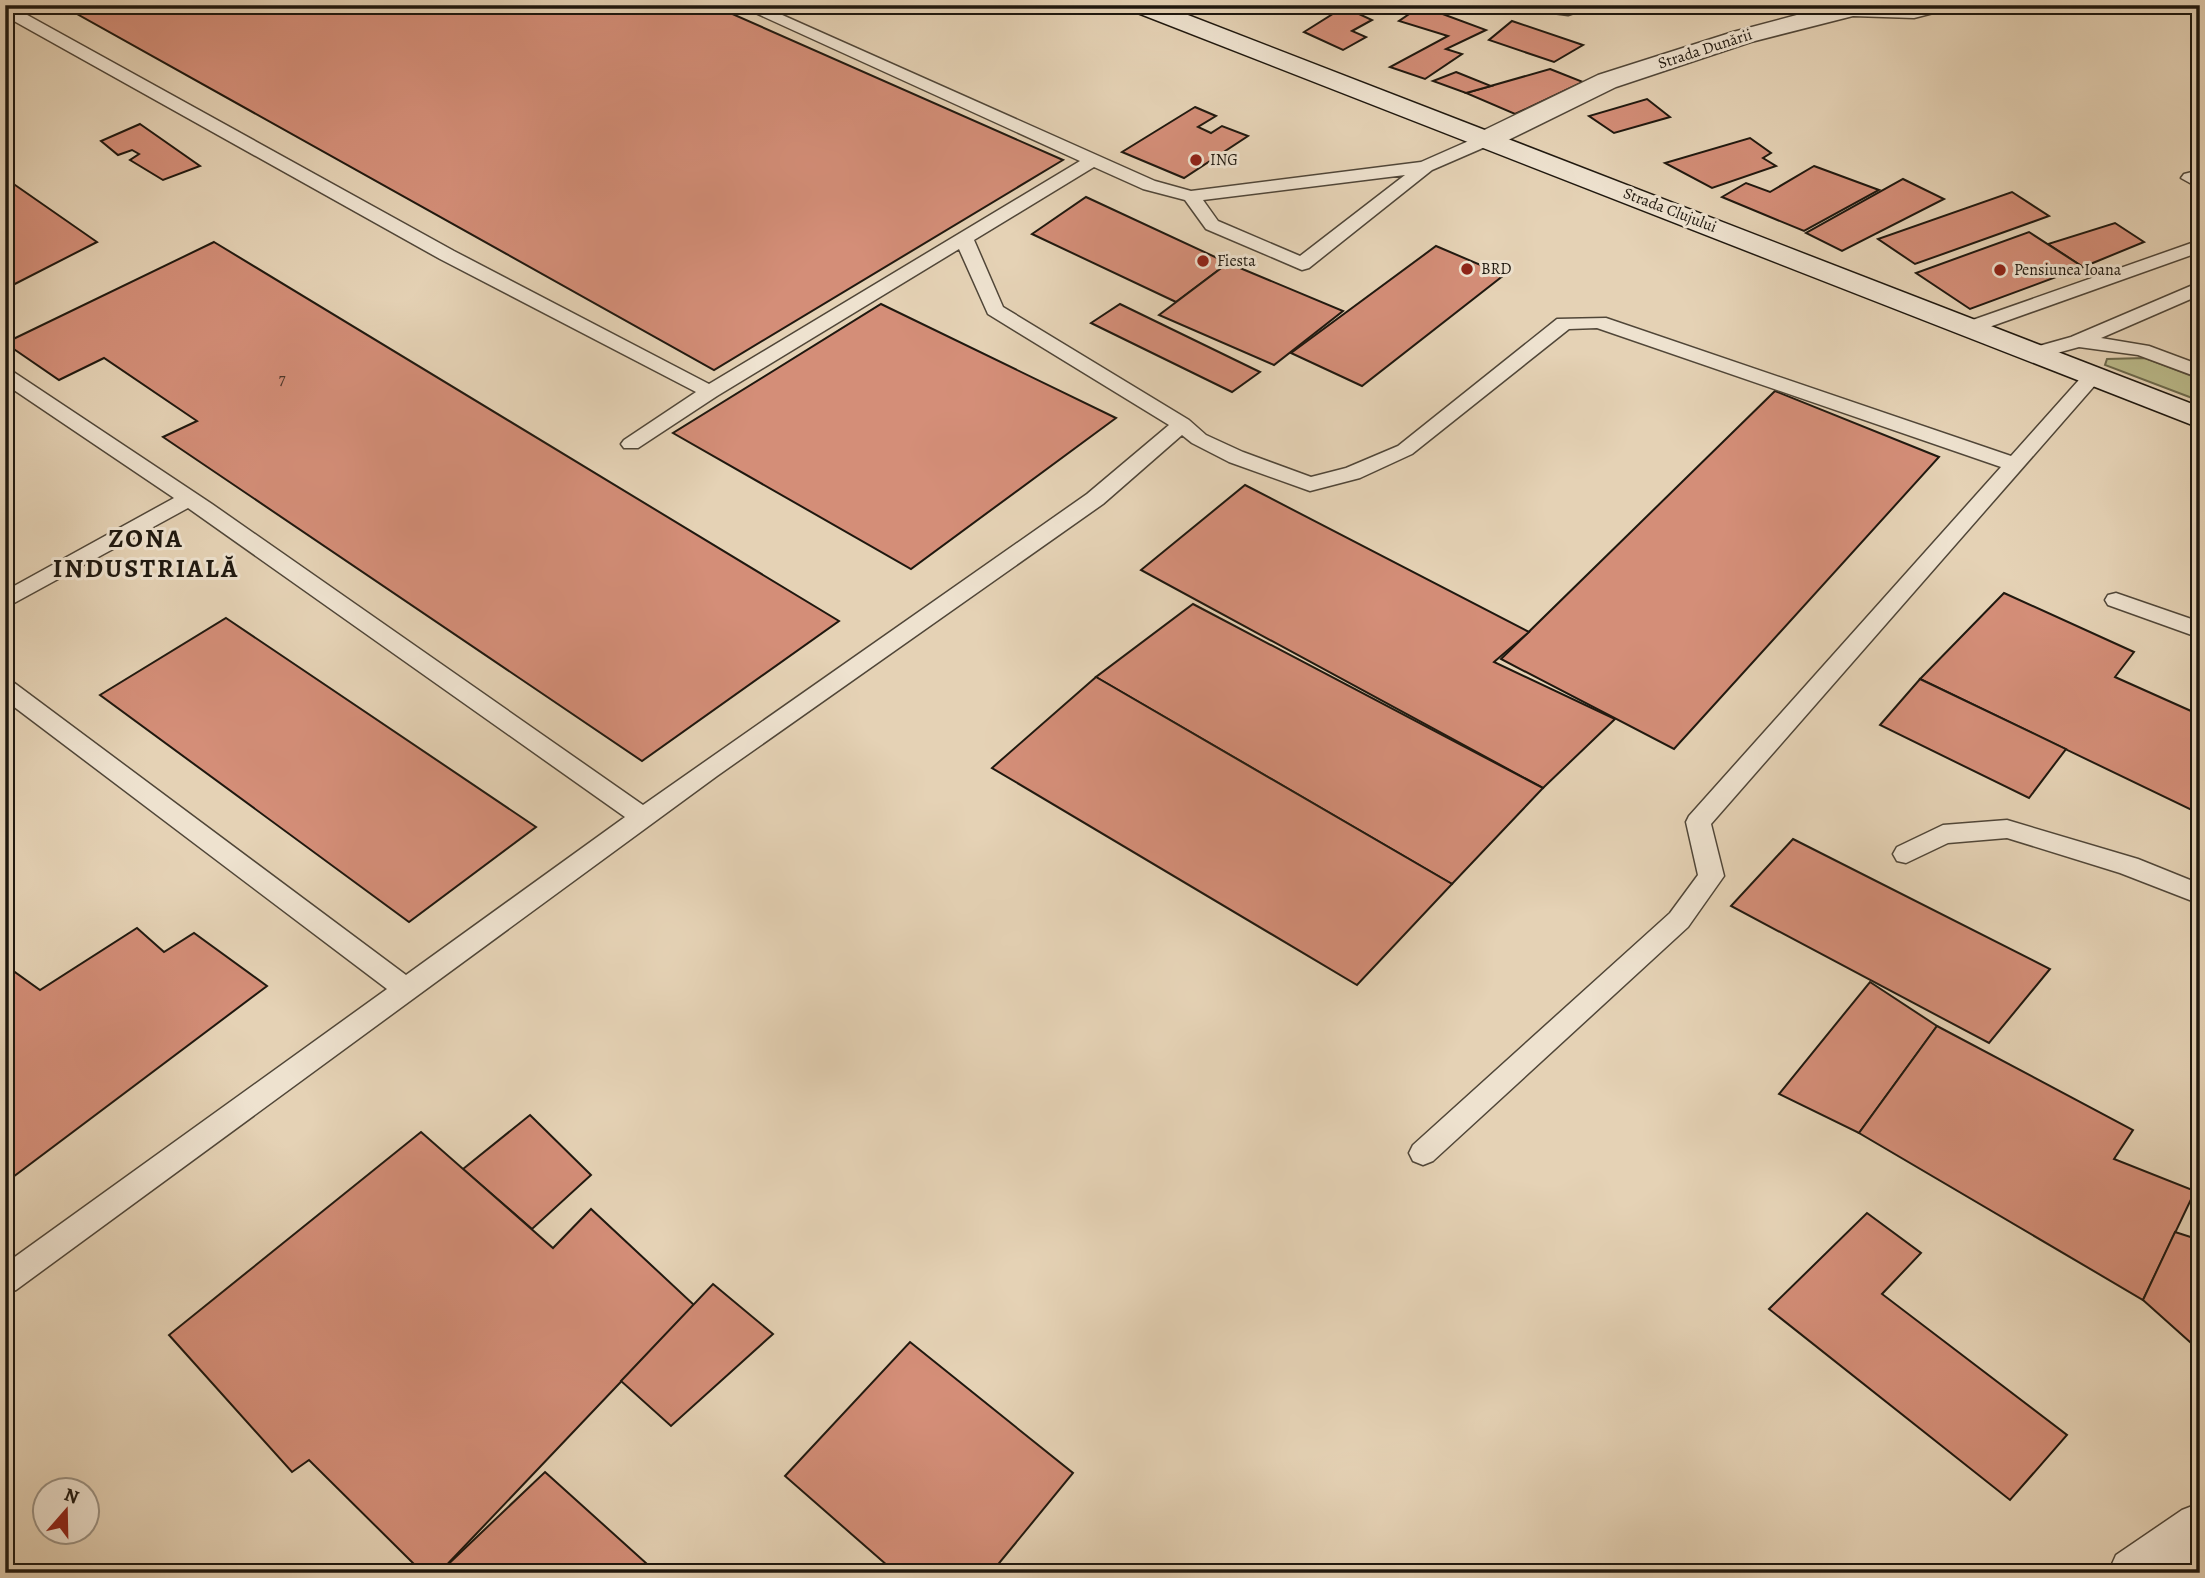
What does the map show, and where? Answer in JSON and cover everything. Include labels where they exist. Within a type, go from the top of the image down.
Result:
[{"type":"main road","name":"Strada Clujului","points":[[1139,5],[2200,418]]},
{"type":"main road","name":"Strada Dunării","points":[[1486,140],[1607,81],[1742,37],[1853,8],[1914,10],[1936,5]]},
{"type":"main road","points":[[2134,1573],[2200,1527]]},
{"type":"lane","points":[[746,5],[1149,185],[1191,196],[1425,167]]},
{"type":"lane","points":[[1531,5],[1567,9],[1573,5]]},
{"type":"lane","points":[[5,9],[447,255],[710,392]]},
{"type":"lane","points":[[1191,196],[1212,225],[1302,264],[1425,167],[1486,140]]},
{"type":"lane","points":[[631,444],[710,392],[1093,160]]},
{"type":"lane","points":[[964,239],[995,310],[1182,424],[1199,439],[1236,457],[1310,484],[1353,473],[1405,450],[1564,323],[1599,322],[2013,464]]},
{"type":"lane","points":[[1971,327],[2200,246]]},
{"type":"lane","points":[[2035,353],[2078,341],[2200,288]]},
{"type":"lane","points":[[2078,341],[2142,350],[2200,372]]},
{"type":"lane","points":[[5,375],[189,499],[643,817]]},
{"type":"lane","points":[[1423,1153],[1679,920],[1710,876],[1698,822],[2093,376]]},
{"type":"lane","points":[[5,1281],[643,817],[1095,499],[1182,424]]},
{"type":"lane","points":[[5,601],[189,499]]},
{"type":"lane","points":[[2116,600],[2200,630]]},
{"type":"lane","points":[[5,688],[16,709],[406,989]]},
{"type":"lane","points":[[1906,854],[1943,834],[2007,829],[2129,866],[2200,894]]},
{"type":"green space","points":[[2145,358],[2200,379],[2200,401],[2105,365],[2107,359]]},
{"type":"building","points":[[61,5],[712,5],[1063,160],[714,370]]},
{"type":"building","points":[[1421,6],[1486,30],[1446,49],[1462,54],[1425,79],[1390,67],[1448,36],[1399,21]]},
{"type":"building","points":[[1344,7],[1372,20],[1352,31],[1366,37],[1343,50],[1304,32]]},
{"type":"building","points":[[1512,21],[1583,45],[1554,62],[1489,40]]},
{"type":"building","points":[[1550,69],[1583,82],[1515,114],[1466,93]]},
{"type":"building","points":[[1456,72],[1491,86],[1466,93],[1433,81]]},
{"type":"building","points":[[1647,99],[1670,117],[1614,133],[1589,116]]},
{"type":"building","points":[[1195,107],[1216,116],[1198,127],[1211,133],[1222,126],[1248,136],[1184,178],[1122,152]]},
{"type":"building","points":[[140,124],[200,166],[163,180],[130,160],[139,154],[132,150],[118,155],[101,141]]},
{"type":"building","points":[[1750,138],[1771,153],[1763,158],[1776,166],[1712,188],[1665,163]]},
{"type":"building","points":[[1814,166],[1879,190],[1804,231],[1722,197],[1746,183],[1770,192]]},
{"type":"building","points":[[5,178],[97,242],[5,289]]},
{"type":"building","points":[[1903,179],[1944,199],[1842,251],[1806,233]]},
{"type":"building","points":[[2012,192],[2049,216],[1915,264],[1878,239]]},
{"type":"building","points":[[1086,197],[1228,263],[1176,302],[1032,234]]},
{"type":"building","points":[[2115,223],[2144,242],[2083,267],[2048,244]]},
{"type":"building","name":"Pensiunea Ioana","points":[[2029,232],[2083,267],[1970,309],[1916,273]]},
{"type":"building","points":[[214,242],[839,621],[642,761],[163,437],[197,421],[104,358],[59,380],[5,343]]},
{"type":"building","points":[[1436,246],[1504,275],[1362,386],[1291,353]]},
{"type":"building","points":[[1228,263],[1343,311],[1274,365],[1159,315]]},
{"type":"building","points":[[881,304],[1116,418],[911,569],[673,433]]},
{"type":"building","points":[[1120,304],[1260,372],[1232,392],[1091,323]]},
{"type":"building","points":[[1775,391],[1939,457],[1674,749],[1501,659]]},
{"type":"building","points":[[1245,485],[1529,632],[1494,662],[1615,719],[1543,788],[1141,570]]},
{"type":"building","points":[[2004,593],[2134,652],[2115,677],[2200,715],[2200,814],[1920,679]]},
{"type":"building","points":[[1193,604],[1543,788],[1452,884],[1096,677]]},
{"type":"building","points":[[226,618],[536,827],[409,922],[100,695]]},
{"type":"building","points":[[1096,677],[1452,884],[1357,985],[992,768]]},
{"type":"building","points":[[1920,679],[2066,749],[2029,798],[1880,725]]},
{"type":"building","points":[[1793,839],[2050,969],[1989,1043],[1731,906]]},
{"type":"building","points":[[137,928],[164,952],[194,933],[267,986],[5,1183],[5,965],[40,990]]},
{"type":"building","points":[[1870,982],[1937,1026],[1859,1133],[1779,1094]]},
{"type":"building","points":[[1937,1026],[2133,1130],[2114,1159],[2195,1191],[2143,1300],[1859,1133]]},
{"type":"building","points":[[530,1115],[591,1175],[532,1229],[463,1169]]},
{"type":"building","points":[[421,1132],[553,1248],[591,1209],[694,1305],[439,1573],[423,1573],[309,1460],[292,1472],[169,1335]]},
{"type":"building","points":[[1867,1213],[1921,1253],[1882,1294],[2067,1435],[2010,1500],[1769,1309]]},
{"type":"building","points":[[2175,1232],[2200,1240],[2200,1351],[2143,1300]]},
{"type":"building","points":[[713,1284],[773,1334],[671,1426],[621,1381]]},
{"type":"building","points":[[910,1342],[1073,1473],[991,1573],[896,1573],[785,1476]]},
{"type":"building","points":[[545,1472],[657,1573],[439,1573]]},
{"type":"place","name":"ING","points":[[1196,160]]},
{"type":"place","name":"Fiesta","points":[[1203,261]]},
{"type":"place","name":"BRD","points":[[1467,269]]},
{"type":"place","name":"Pensiunea Ioana","points":[[2000,270]]},
{"type":"district","name":"ZONA INDUSTRIALĂ","points":[[146,553]]}]
